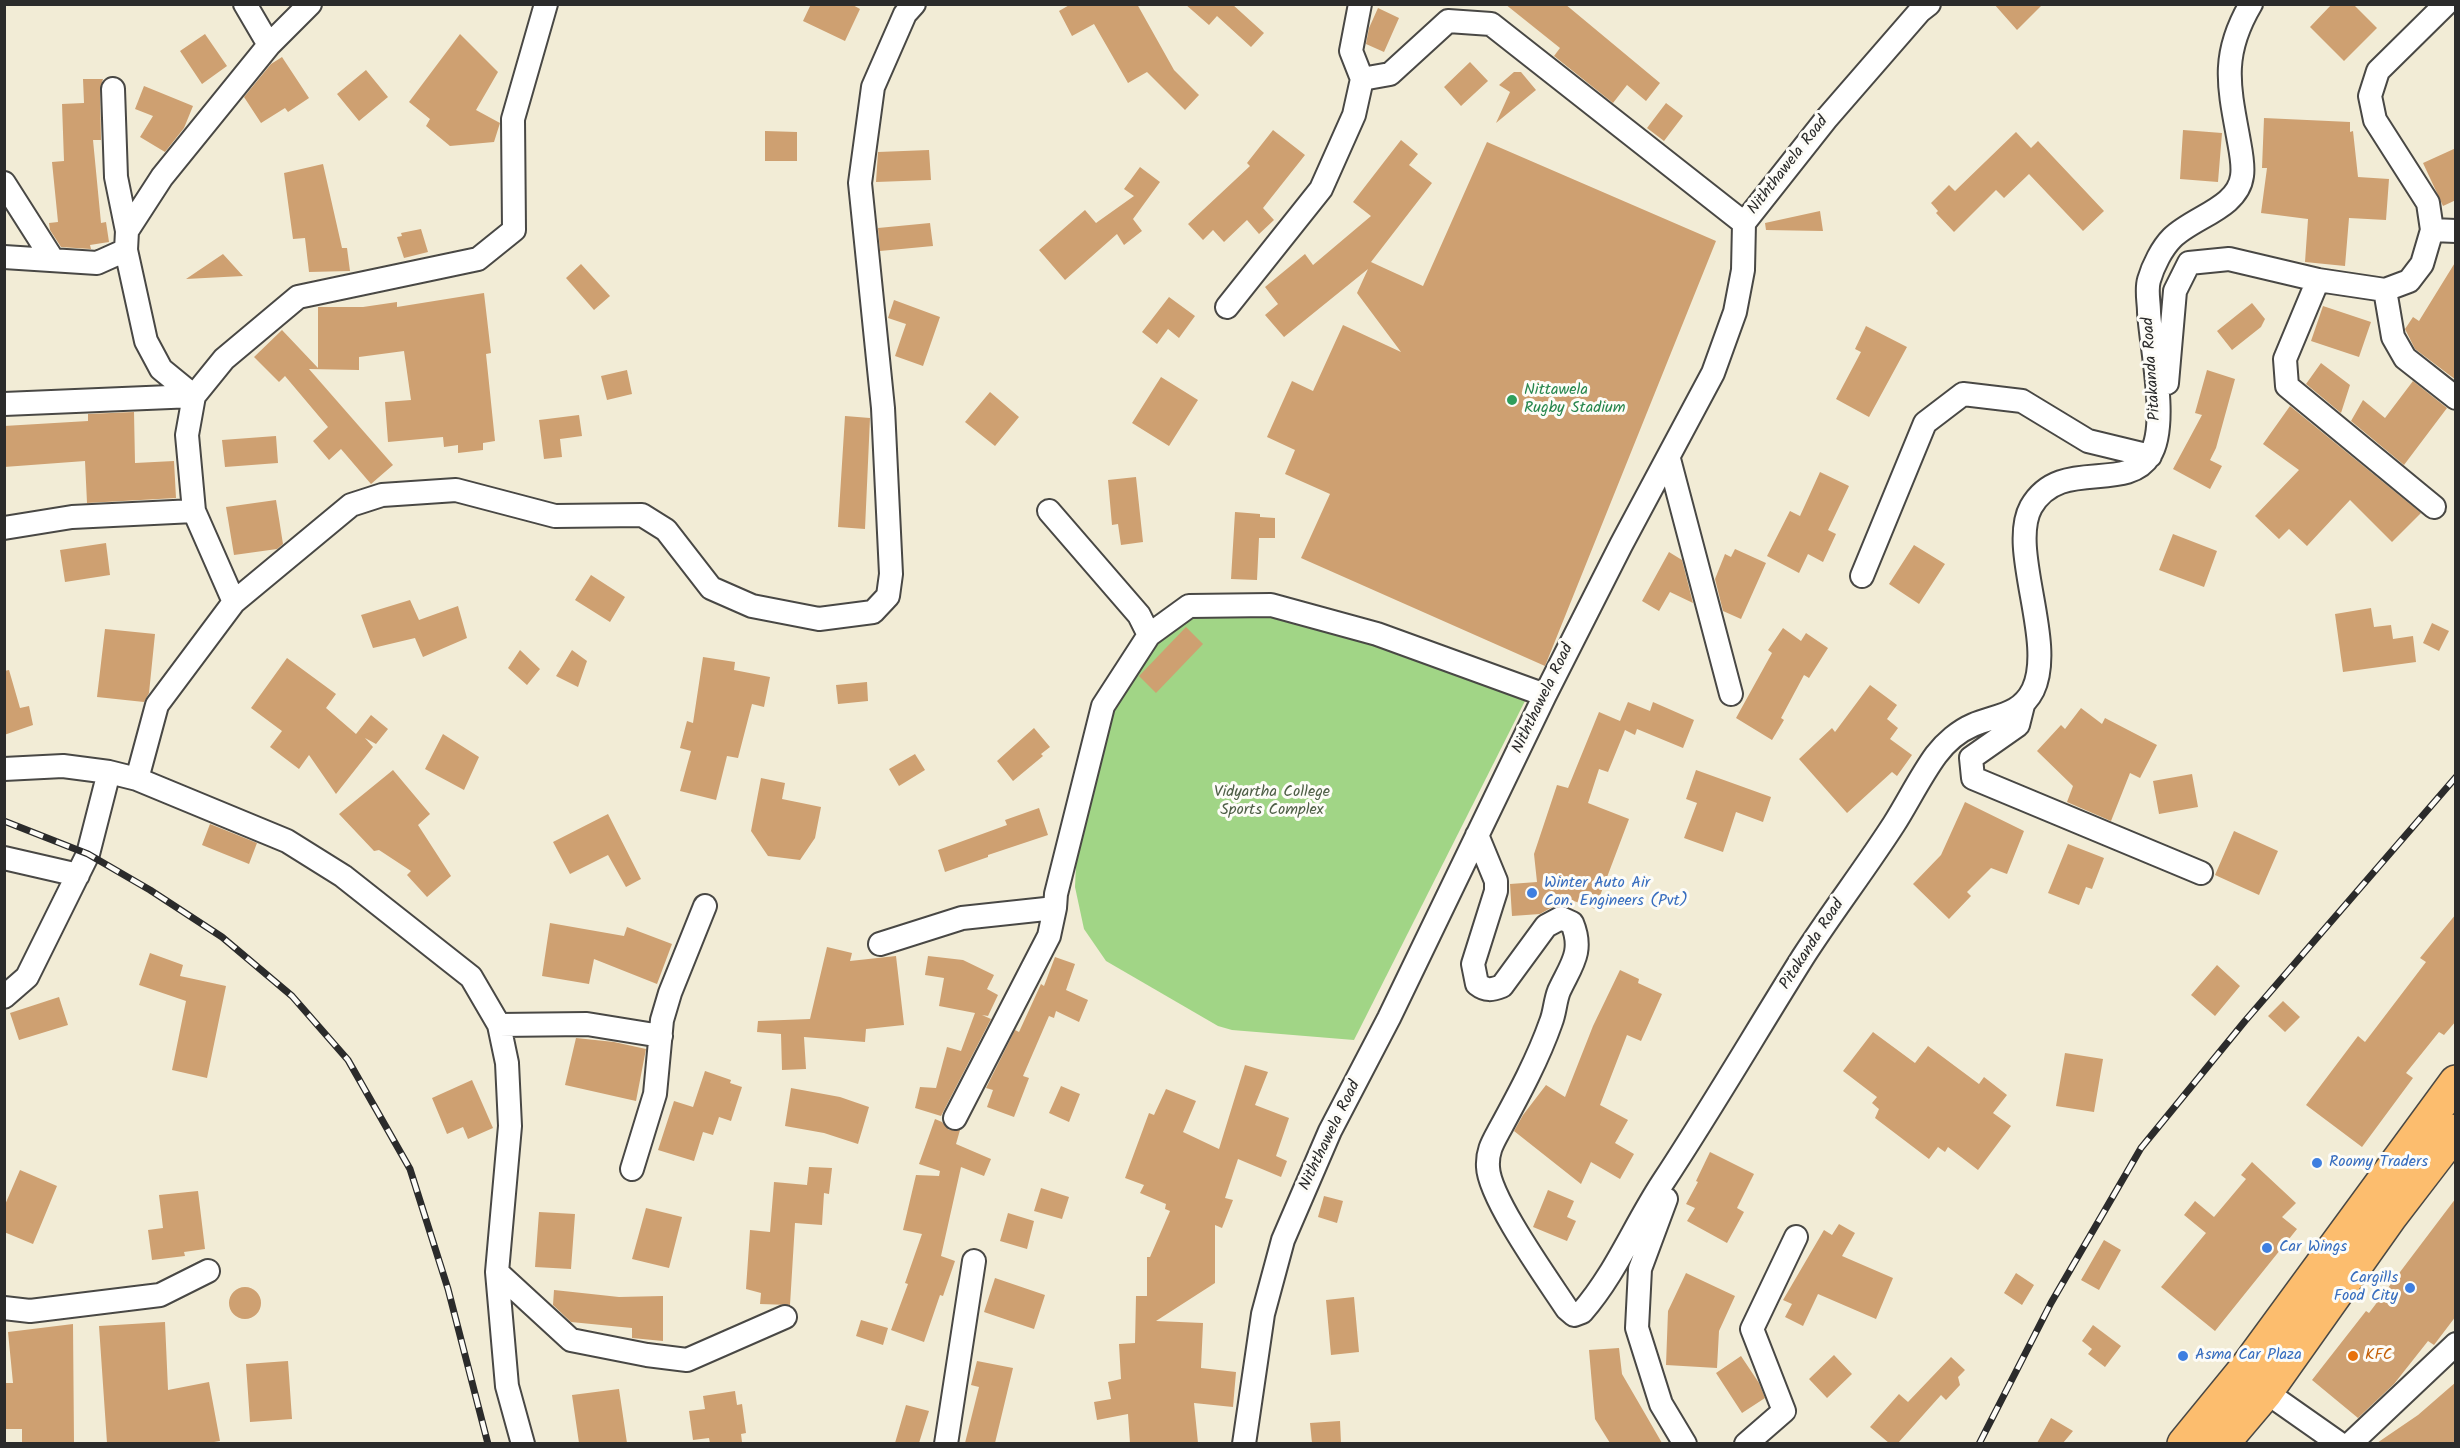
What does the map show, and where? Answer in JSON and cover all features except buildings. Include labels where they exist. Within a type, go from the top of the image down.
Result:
[{"type":"highway","points":[[2184,1443],[2247,1366],[2456,1082]]},
{"type":"highway","points":[[2222,1443],[2266,1392],[2390,1217],[2456,1131]]},
{"type":"street","points":[[245,4],[269,45]]},
{"type":"street","points":[[4,257],[97,263],[127,241],[162,177],[269,45],[310,4]]},
{"type":"street","points":[[234,602],[194,511],[187,435],[194,396],[224,359],[298,297],[478,259],[514,230],[513,119],[546,4]]},
{"type":"street","points":[[136,779],[157,705],[234,602],[351,505],[382,495],[456,490],[555,516],[642,515],[666,530],[711,588],[752,606],[819,619],[873,612],[888,596],[891,574],[883,408],[860,183],[873,87],[905,14],[914,4]]},
{"type":"street","points":[[1227,307],[1322,189],[1354,115],[1362,80],[1351,51],[1359,4]]},
{"type":"street","points":[[1362,80],[1390,74],[1464,4]]},
{"type":"street","name":"Niththawela Road","points":[[1244,1443],[1263,1314],[1282,1240],[1330,1131],[1389,1018],[1545,695],[1621,545],[1713,373],[1735,312],[1743,270],[1744,223],[1827,118],[1920,11],[1929,4]]},
{"type":"street","name":"Pitakanda Road","points":[[2150,456],[2157,434],[2158,404],[2148,283],[2160,255],[2172,238],[2232,197],[2242,177],[2228,64],[2238,26],[2251,4]]},
{"type":"street","points":[[2158,404],[2167,385],[2175,291],[2189,263],[2229,259],[2318,280],[2385,290],[2409,281],[2422,264],[2432,230],[2428,203],[2375,120],[2370,96],[2378,71],[2446,4]]},
{"type":"street","points":[[1448,21],[1491,24],[1744,223]]},
{"type":"street","points":[[113,89],[116,177],[146,341],[161,369],[194,396]]},
{"type":"street","points":[[4,183],[52,260]]},
{"type":"street","points":[[2432,230],[2456,231]]},
{"type":"street","points":[[2318,280],[2285,359],[2287,386],[2434,507]]},
{"type":"street","points":[[2385,290],[2393,337],[2405,358],[2456,398]]},
{"type":"street","points":[[1862,576],[1924,423],[1963,394],[2022,401],[2088,441],[2150,456]]},
{"type":"street","points":[[4,404],[194,396]]},
{"type":"street","points":[[2150,456],[2134,469],[2119,474],[2056,482],[2040,494],[2028,513],[2025,536],[2039,668],[2031,693],[2023,704],[2018,725],[1971,758],[1973,778],[2201,873]]},
{"type":"street","points":[[1669,459],[1731,694]]},
{"type":"street","points":[[4,528],[72,517],[194,511]]},
{"type":"street","points":[[1049,511],[1138,615],[1149,635]]},
{"type":"street","points":[[955,1118],[1049,936],[1056,894],[1103,706],[1149,635],[1189,606],[1271,605],[1377,634],[1545,695]]},
{"type":"street","name":"Pitakanda Road","points":[[1477,836],[1496,881],[1496,891],[1473,964],[1477,984],[1491,990],[1502,986],[1546,926],[1561,918],[1572,923],[1577,935],[1578,951],[1558,993],[1552,1020],[1531,1071],[1488,1151],[1491,1183],[1506,1212],[1567,1310],[1574,1315],[1582,1312],[1615,1269],[1662,1184],[1683,1155],[1732,1069],[1803,957],[1893,825],[1936,755],[1950,740],[1973,726],[2008,715],[2023,704]]},
{"type":"street","points":[[4,769],[63,766],[109,772],[136,779],[287,841],[343,876],[471,977],[500,1024],[507,1063],[510,1126],[497,1272],[507,1386],[523,1443]]},
{"type":"street","points":[[4,997],[27,977],[88,854],[109,772]]},
{"type":"street","points":[[4,858],[78,875]]},
{"type":"street","points":[[632,1170],[655,1094],[662,1020],[670,993],[705,906]]},
{"type":"street","points":[[879,944],[962,918],[1055,908]]},
{"type":"street","points":[[500,1024],[587,1024],[661,1036]]},
{"type":"street","points":[[1683,1155],[1640,1269],[1638,1328],[1661,1404],[1685,1443]]},
{"type":"street","points":[[1746,1443],[1784,1412],[1752,1329],[1796,1237]]},
{"type":"street","points":[[946,1443],[974,1262]]},
{"type":"street","points":[[4,1308],[30,1311],[160,1295],[208,1271]]},
{"type":"street","points":[[497,1272],[571,1340],[647,1355],[687,1360],[785,1317]]},
{"type":"street","points":[[2350,1443],[2456,1344]]},
{"type":"street","points":[[2266,1392],[2340,1443]]},
{"type":"green space","name":"Vidyartha College Sports Complex","points":[[1195,612],[1291,615],[1526,699],[1354,1040],[1232,1030],[1218,1026],[1106,961],[1084,929],[1075,887],[1077,844],[1091,768],[1123,688],[1152,649]]},
{"type":"railway","points":[[1979,1444],[2051,1303],[2141,1148],[2245,1021],[2456,777]]},
{"type":"railway","points":[[4,821],[88,854],[150,890],[222,937],[292,996],[348,1060],[410,1169],[448,1289],[488,1444]]},
{"type":"place","name":"Nittawela Rugby Stadium","points":[[1512,400]]},
{"type":"place","name":"Winter Auto Air Con. Engineers (Pvt)","points":[[1532,893]]},
{"type":"place","name":"Roomy Traders","points":[[2317,1163]]},
{"type":"place","name":"Car Wings","points":[[2267,1248]]},
{"type":"place","name":"Cargills Food City","points":[[2410,1288]]},
{"type":"place","name":"Asma Car Plaza","points":[[2183,1356]]},
{"type":"place","name":"KFC","points":[[2353,1356]]}]
